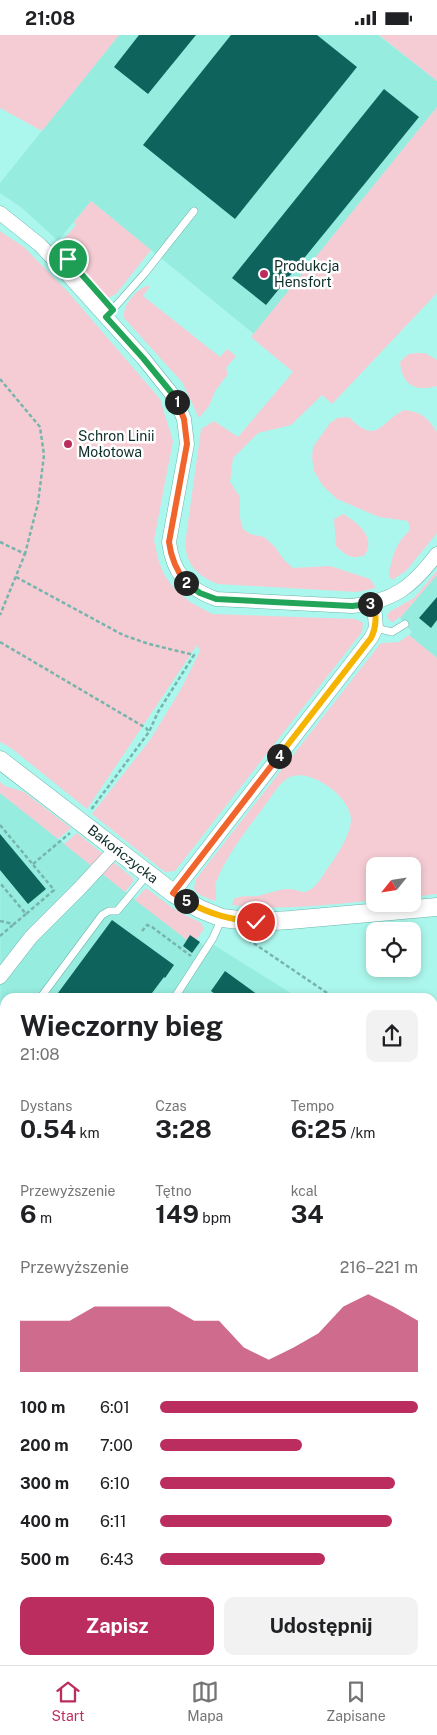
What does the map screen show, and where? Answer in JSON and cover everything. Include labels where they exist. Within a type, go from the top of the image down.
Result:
[{"type":"street","points":[[0,213],[40,245],[143,358],[175,397],[184,419],[187,444],[169,542],[171,557],[179,574],[187,584],[200,593],[216,599],[352,606],[374,604],[395,595],[412,583],[437,554]]},
{"type":"street","points":[[173,893],[364,649],[376,628],[374,604]]},
{"type":"street","name":"Bakończycka","points":[[0,760],[173,893],[200,909],[222,918],[256,922],[290,921],[437,907]]},
{"type":"street","points":[[0,977],[30,937],[80,888],[116,849]]},
{"type":"lane","points":[[106,317],[145,273],[194,211]]},
{"type":"lane","points":[[376,628],[392,632],[405,624]]},
{"type":"lane","points":[[43,993],[102,915],[109,911],[117,911],[148,874]]},
{"type":"lane","points":[[181,993],[213,938],[222,918]]},
{"type":"path","points":[[0,379],[40,427],[44,455],[38,503],[25,554],[0,615]]},
{"type":"path","points":[[0,542],[25,554]]},
{"type":"path","points":[[16,577],[123,635],[149,644],[194,655],[162,705],[149,732],[81,822]]},
{"type":"path","points":[[0,642],[146,728],[149,732]]},
{"type":"path","points":[[0,825],[54,890],[0,936]]},
{"type":"path","points":[[0,883],[26,914]]},
{"type":"path","points":[[0,921],[14,924]]},
{"type":"path","points":[[142,931],[147,925],[152,927],[198,962]]},
{"type":"path","points":[[241,934],[326,993]]},
{"type":"shaded area","points":[[0,35],[119,35],[42,131],[0,108]]},
{"type":"shaded area","name":"Produkcja Hensfort","points":[[119,35],[378,35],[437,81],[437,107],[254,334],[91,201],[58,241],[22,208],[0,193],[0,183]]},
{"type":"shaded area","points":[[379,35],[437,35],[437,81]]},
{"type":"shaded area","points":[[437,107],[437,293],[332,404],[322,395],[291,425],[258,433],[233,458],[230,482],[240,497],[240,518],[243,529],[250,534],[264,537],[293,568],[330,566],[370,579],[376,588],[357,592],[218,584],[211,581],[199,574],[191,564],[185,544],[201,429],[214,421],[238,437],[293,372],[251,337]]},
{"type":"shaded area","points":[[91,201],[151,250],[116,294],[106,299],[62,251],[63,240],[76,225],[74,222]]},
{"type":"shaded area","points":[[0,231],[24,247],[69,293],[160,399],[173,441],[154,540],[159,562],[165,576],[173,587],[190,602],[212,614],[356,619],[363,623],[362,632],[175,871],[165,872],[92,814],[150,740],[181,689],[200,651],[197,645],[87,809],[11,748],[0,742]]},
{"type":"shaded area","points":[[150,286],[143,296],[220,357],[227,349],[236,356],[226,368],[228,374],[215,391],[209,406],[199,418],[182,382],[124,318],[127,303],[138,291]]},
{"type":"shaded area","points":[[425,353],[437,360],[437,386],[429,388],[416,387],[407,381],[401,370],[400,362],[408,354]]},
{"type":"shaded area","points":[[404,410],[424,416],[437,432],[437,533],[406,571],[392,580],[389,576],[391,563],[398,545],[410,530],[408,521],[379,517],[337,499],[323,486],[314,471],[312,457],[313,447],[330,423],[337,418],[349,417],[358,426],[372,431],[383,426]]},
{"type":"shaded area","points":[[343,514],[359,526],[367,536],[368,548],[365,555],[349,556],[336,546],[334,519]]},
{"type":"shaded area","points":[[437,571],[437,575],[400,618],[393,622],[390,621],[387,617],[389,612],[414,598]]},
{"type":"shaded area","points":[[437,575],[437,658],[409,635],[412,632],[400,618]]},
{"type":"shaded area","points":[[409,635],[437,658],[437,894],[421,896],[421,857],[366,857],[366,901],[286,907],[232,905],[234,899],[239,897],[257,896],[286,889],[308,891],[315,886],[344,843],[349,832],[351,820],[344,802],[327,785],[305,776],[295,776],[286,779],[243,835],[220,872],[215,887],[215,901],[196,892],[194,888],[196,879],[380,644],[399,642]]},
{"type":"shaded area","points":[[0,782],[5,786],[24,792],[71,828],[58,839],[0,793]]},
{"type":"shaded area","points":[[0,793],[187,940],[190,935],[210,950],[214,945],[291,993],[0,993]]},
{"type":"shaded area","points":[[77,833],[104,855],[93,867],[64,844]]},
{"type":"shaded area","points":[[113,862],[133,878],[133,882],[125,892],[100,872]]},
{"type":"shaded area","points":[[146,888],[174,909],[201,923],[204,929],[196,940],[187,940],[135,900]]},
{"type":"building","points":[[139,35],[196,35],[148,94],[114,67]]},
{"type":"building","points":[[231,35],[317,35],[357,67],[235,219],[143,145]]},
{"type":"building","points":[[384,89],[419,117],[266,305],[232,278]]},
{"type":"building","points":[[437,597],[437,620],[431,628],[419,618]]},
{"type":"building","points":[[0,834],[46,889],[28,904],[0,870]]},
{"type":"building","points":[[112,920],[174,965],[152,993],[58,993]]},
{"type":"building","points":[[190,935],[200,942],[192,953],[183,946]]},
{"type":"building","points":[[225,971],[255,993],[214,993],[211,991]]},
{"type":"place","name":"Produkcja Hensfort","points":[[264,274]]},
{"type":"place","name":"Schron Linii Mołotowa","points":[[68,444]]},
{"type":"route","points":[[68,259],[113,310],[106,317],[175,397],[184,419],[187,444],[185,461],[169,542],[171,557],[179,574],[187,584],[200,593],[216,599],[352,606],[374,604],[376,628],[364,649],[173,893],[200,909],[222,918],[256,922]]}]
